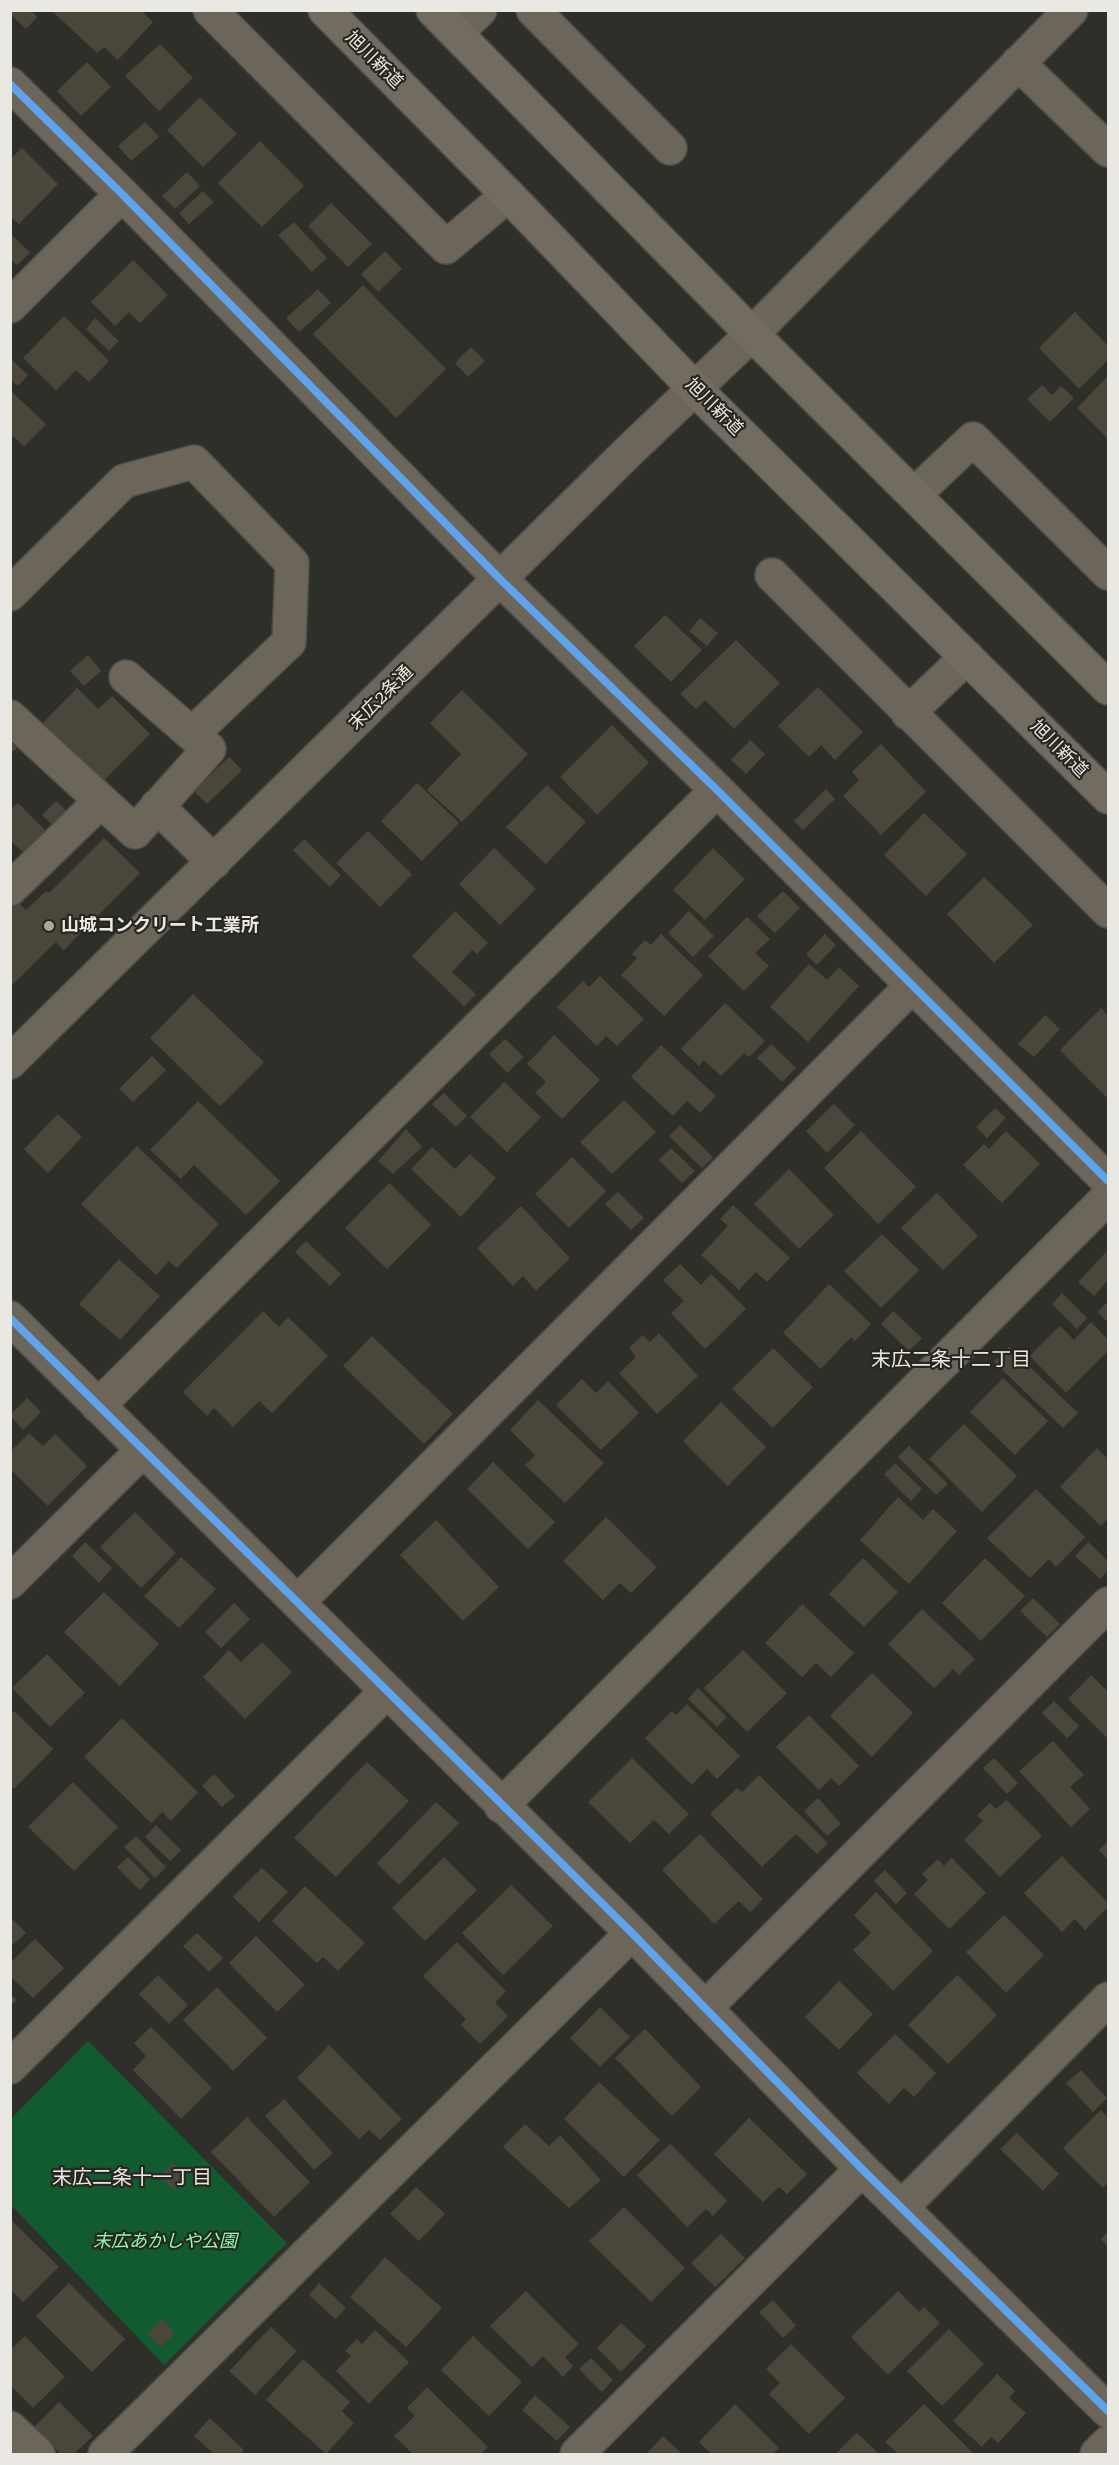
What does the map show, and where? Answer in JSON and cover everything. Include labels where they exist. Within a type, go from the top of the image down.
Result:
[{"type":"highway","name":"旭川新道","points":[[325,10],[694,388],[1108,797]]},
{"type":"highway","points":[[445,22],[752,334],[1108,688]]},
{"type":"street","points":[[210,10],[446,246],[508,195]]},
{"type":"street","points":[[445,22],[480,10]]},
{"type":"street","points":[[533,10],[670,148]]},
{"type":"street","name":"末広2条通","points":[[10,1062],[694,388],[752,334],[1071,10]]},
{"type":"street","points":[[1018,63],[1108,150]]},
{"type":"street","points":[[10,84],[122,194],[501,579],[717,790],[1108,1181]]},
{"type":"street","points":[[10,306],[122,194]]},
{"type":"street","points":[[915,494],[973,439],[1108,573]]},
{"type":"street","points":[[10,594],[124,481],[194,462],[292,563],[289,642],[192,734]]},
{"type":"street","points":[[772,575],[1108,911]]},
{"type":"street","points":[[908,713],[967,657]]},
{"type":"street","points":[[10,717],[135,832],[209,749],[126,677]]},
{"type":"street","points":[[98,1406],[717,790]]},
{"type":"street","points":[[10,889],[101,801]]},
{"type":"street","points":[[157,806],[214,862]]},
{"type":"street","points":[[298,1602],[912,986]]},
{"type":"street","points":[[501,1806],[1108,1197]]},
{"type":"street","points":[[10,1318],[632,1933],[862,2169],[1108,2411]]},
{"type":"street","points":[[10,1582],[143,1450]]},
{"type":"street","points":[[706,2007],[1108,1604]]},
{"type":"street","points":[[10,2067],[387,1691]]},
{"type":"street","points":[[105,2454],[632,1933]]},
{"type":"street","points":[[902,2207],[1108,1999]]},
{"type":"street","points":[[577,2454],[862,2169]]},
{"type":"street","points":[[10,2428],[38,2454]]},
{"type":"street","points":[[1097,2454],[1108,2443]]},
{"type":"green space","name":"末広あかしや公園","points":[[88,2041],[287,2243],[164,2365],[11,2205],[11,2119]]},
{"type":"building","points":[[10,10],[31,10],[37,17],[26,29],[10,14]]},
{"type":"building","points":[[54,10],[141,10],[153,22],[118,60],[104,47],[97,53],[53,12]]},
{"type":"building","points":[[160,44],[193,78],[159,111],[125,76]]},
{"type":"building","points":[[87,62],[111,87],[81,116],[57,91]]},
{"type":"building","points":[[200,97],[237,134],[203,167],[167,130]]},
{"type":"building","points":[[145,122],[159,137],[131,161],[118,146]]},
{"type":"building","points":[[260,141],[304,186],[262,227],[218,183]]},
{"type":"building","points":[[22,148],[58,184],[19,224],[10,216],[10,159]]},
{"type":"building","points":[[187,172],[200,186],[175,209],[162,196]]},
{"type":"building","points":[[203,191],[214,202],[189,224],[179,213]]},
{"type":"building","points":[[331,203],[372,244],[348,267],[308,226]]},
{"type":"building","points":[[294,222],[327,258],[312,272],[278,235]]},
{"type":"building","points":[[10,233],[30,253],[17,265],[10,259]]},
{"type":"building","points":[[385,251],[402,269],[378,292],[361,274]]},
{"type":"building","points":[[133,260],[168,295],[140,323],[129,312],[115,326],[91,302]]},
{"type":"building","points":[[363,285],[446,369],[396,418],[313,334]]},
{"type":"building","points":[[318,289],[331,303],[299,332],[286,318]]},
{"type":"building","points":[[1075,312],[1108,346],[1108,360],[1079,389],[1039,348]]},
{"type":"building","points":[[64,316],[109,361],[89,382],[76,370],[56,390],[23,358]]},
{"type":"building","points":[[95,318],[119,341],[109,351],[86,329]]},
{"type":"building","points":[[471,347],[485,361],[468,377],[455,363]]},
{"type":"building","points":[[10,358],[28,375],[18,386],[10,380]]},
{"type":"building","points":[[1108,376],[1108,439],[1077,408]]},
{"type":"building","points":[[1042,385],[1052,395],[1061,386],[1074,398],[1050,422],[1027,399]]},
{"type":"building","points":[[10,390],[46,424],[24,446],[13,436],[10,439]]},
{"type":"building","points":[[665,615],[702,650],[671,682],[634,646]]},
{"type":"building","points":[[700,618],[718,633],[707,646],[689,631]]},
{"type":"building","points":[[736,640],[780,683],[734,729],[705,700],[696,709],[680,694]]},
{"type":"building","points":[[88,655],[101,671],[84,686],[70,671]]},
{"type":"building","points":[[818,687],[863,732],[835,760],[821,745],[809,757],[778,726]]},
{"type":"building","points":[[77,688],[98,709],[112,696],[150,734],[101,783],[42,724]]},
{"type":"building","points":[[462,690],[528,754],[462,822],[427,790],[461,754],[430,723]]},
{"type":"building","points":[[612,725],[649,763],[597,815],[560,777]]},
{"type":"building","points":[[750,740],[765,754],[746,774],[731,760]]},
{"type":"building","points":[[10,742],[17,748],[10,754]]},
{"type":"building","points":[[881,744],[926,792],[881,835],[843,796],[859,780],[852,772]]},
{"type":"building","points":[[229,757],[242,770],[207,804],[194,791]]},
{"type":"building","points":[[417,783],[459,823],[422,861],[381,821]]},
{"type":"building","points":[[547,785],[586,822],[546,864],[506,827]]},
{"type":"building","points":[[826,789],[835,799],[803,830],[794,821]]},
{"type":"building","points":[[56,801],[70,814],[56,828],[42,815]]},
{"type":"building","points":[[18,803],[50,835],[28,857],[10,840],[10,810]]},
{"type":"building","points":[[924,813],[967,854],[926,896],[884,855]]},
{"type":"building","points":[[368,831],[412,874],[380,907],[336,863]]},
{"type":"building","name":"山城コンクリート工業所","points":[[104,838],[140,873],[64,950],[56,942],[10,987],[10,905],[16,900],[26,910],[46,891],[49,893]]},
{"type":"building","points":[[304,839],[341,875],[330,887],[293,850]]},
{"type":"building","points":[[494,848],[536,889],[500,925],[459,884]]},
{"type":"building","points":[[713,848],[745,879],[705,920],[673,890]]},
{"type":"building","points":[[984,877],[1033,925],[994,963],[947,914]]},
{"type":"building","points":[[783,891],[800,908],[775,933],[757,916]]},
{"type":"building","points":[[455,911],[488,943],[477,954],[472,950],[452,972],[476,994],[464,1006],[412,956]]},
{"type":"building","points":[[689,911],[714,936],[693,957],[668,933]]},
{"type":"building","points":[[747,917],[770,939],[755,953],[769,966],[744,991],[708,956]]},
{"type":"building","points":[[661,934],[703,975],[664,1016],[621,975],[637,958],[632,954],[645,940],[651,945]]},
{"type":"building","points":[[825,934],[836,945],[817,965],[806,954]]},
{"type":"building","points":[[809,964],[827,980],[839,967],[859,986],[808,1042],[770,1007]]},
{"type":"building","points":[[600,976],[644,1019],[617,1046],[606,1036],[597,1046],[557,1007],[583,981],[589,987]]},
{"type":"building","points":[[193,994],[264,1062],[220,1106],[150,1038]]},
{"type":"building","points":[[725,1003],[765,1041],[749,1057],[744,1053],[721,1076],[704,1060],[699,1066],[681,1049]]},
{"type":"building","points":[[1101,1008],[1108,1016],[1108,1099],[1060,1050]]},
{"type":"building","points":[[1045,1015],[1060,1029],[1034,1057],[1018,1044]]},
{"type":"building","points":[[554,1035],[600,1080],[562,1119],[535,1093],[546,1082],[527,1064]]},
{"type":"building","points":[[505,1039],[524,1057],[507,1073],[489,1054]]},
{"type":"building","points":[[771,1044],[796,1068],[782,1082],[757,1058]]},
{"type":"building","points":[[661,1045],[716,1096],[700,1113],[687,1101],[673,1116],[631,1077]]},
{"type":"building","points":[[152,1056],[166,1070],[133,1102],[119,1089]]},
{"type":"building","points":[[504,1082],[541,1117],[507,1152],[470,1117]]},
{"type":"building","points":[[444,1093],[467,1116],[456,1127],[432,1104]]},
{"type":"building","points":[[624,1100],[656,1132],[612,1174],[580,1142]]},
{"type":"building","points":[[198,1101],[280,1181],[246,1215],[194,1165],[181,1179],[150,1150]]},
{"type":"building","points":[[834,1104],[855,1125],[827,1153],[806,1131]]},
{"type":"building","points":[[995,1108],[1006,1118],[987,1138],[976,1127]]},
{"type":"building","points":[[58,1114],[82,1137],[48,1173],[24,1149]]},
{"type":"building","points":[[680,1125],[713,1157],[702,1168],[669,1136]]},
{"type":"building","points":[[406,1129],[422,1147],[393,1174],[378,1161]]},
{"type":"building","points":[[861,1131],[916,1187],[878,1224],[824,1168]]},
{"type":"building","points":[[1006,1131],[1040,1164],[1002,1203],[963,1165],[984,1144],[989,1149]]},
{"type":"building","points":[[137,1146],[219,1224],[177,1268],[169,1261],[156,1275],[81,1204]]},
{"type":"building","points":[[432,1147],[455,1169],[470,1154],[496,1178],[461,1217],[411,1169]]},
{"type":"building","points":[[671,1148],[695,1171],[682,1183],[659,1160]]},
{"type":"building","points":[[572,1157],[606,1191],[569,1228],[535,1194]]},
{"type":"building","points":[[789,1169],[834,1215],[799,1249],[754,1204]]},
{"type":"building","points":[[389,1183],[431,1225],[387,1269],[345,1228]]},
{"type":"building","points":[[618,1192],[644,1218],[631,1230],[605,1204]]},
{"type":"building","points":[[937,1193],[978,1236],[943,1270],[901,1228]]},
{"type":"building","points":[[733,1205],[790,1258],[767,1282],[756,1272],[739,1290],[701,1255],[728,1226],[720,1219]]},
{"type":"building","points":[[521,1206],[570,1258],[536,1291],[523,1276],[513,1286],[477,1248]]},
{"type":"building","points":[[882,1234],[919,1270],[881,1308],[844,1271]]},
{"type":"building","points":[[306,1241],[341,1274],[330,1286],[295,1252]]},
{"type":"building","points":[[1108,1250],[1108,1280],[1094,1296],[1078,1282]]},
{"type":"building","points":[[119,1259],[160,1296],[120,1340],[79,1304]]},
{"type":"building","points":[[680,1264],[701,1285],[711,1274],[746,1309],[705,1349],[671,1313],[684,1301],[663,1280]]},
{"type":"building","points":[[829,1284],[871,1324],[855,1341],[851,1337],[821,1369],[783,1333]]},
{"type":"building","points":[[1062,1293],[1087,1318],[1077,1329],[1052,1304]]},
{"type":"building","points":[[1108,1301],[1108,1323],[1098,1312]]},
{"type":"building","points":[[263,1311],[279,1327],[288,1317],[328,1356],[272,1413],[259,1401],[233,1427],[214,1408],[207,1416],[183,1392]]},
{"type":"building","points":[[893,1311],[922,1338],[909,1351],[881,1324]]},
{"type":"building","points":[[1091,1322],[1108,1340],[1108,1351],[1066,1393],[1030,1356],[1060,1326],[1074,1340]]},
{"type":"building","points":[[659,1333],[698,1376],[657,1414],[619,1373],[636,1357],[629,1348],[643,1335],[650,1342]]},
{"type":"building","points":[[372,1336],[453,1414],[424,1444],[343,1366]]},
{"type":"building","points":[[1009,1347],[1078,1413],[1063,1428],[994,1362]]},
{"type":"building","points":[[773,1348],[813,1387],[773,1428],[732,1389]]},
{"type":"building","points":[[1003,1378],[1048,1421],[1015,1455],[970,1412]]},
{"type":"building","points":[[582,1379],[596,1393],[608,1381],[639,1413],[601,1450],[556,1405]]},
{"type":"building","points":[[27,1398],[41,1412],[23,1430],[10,1415]]},
{"type":"building","points":[[538,1400],[604,1463],[565,1503],[525,1465],[535,1455],[510,1430]]},
{"type":"building","points":[[721,1402],[766,1447],[728,1486],[683,1441]]},
{"type":"building","points":[[964,1424],[1017,1476],[982,1512],[929,1459]]},
{"type":"building","points":[[29,1433],[43,1446],[55,1434],[87,1466],[48,1506],[10,1469],[10,1452]]},
{"type":"building","points":[[909,1446],[948,1484],[936,1495],[898,1457]]},
{"type":"building","points":[[1097,1448],[1108,1459],[1108,1518],[1101,1526],[1060,1487]]},
{"type":"building","points":[[493,1462],[555,1522],[528,1549],[467,1489]]},
{"type":"building","points":[[895,1463],[922,1489],[911,1501],[884,1474]]},
{"type":"building","points":[[1036,1489],[1085,1537],[1056,1567],[1049,1559],[1030,1578],[987,1538]]},
{"type":"building","points":[[898,1497],[923,1520],[933,1509],[957,1531],[909,1584],[860,1540]]},
{"type":"building","points":[[135,1512],[176,1553],[141,1588],[100,1547]]},
{"type":"building","points":[[606,1517],[657,1567],[631,1593],[620,1583],[603,1600],[563,1561]]},
{"type":"building","points":[[436,1520],[499,1587],[463,1621],[400,1555]]},
{"type":"building","points":[[85,1542],[112,1568],[99,1583],[72,1556]]},
{"type":"building","points":[[1088,1542],[1108,1561],[1108,1570],[1100,1579],[1075,1556]]},
{"type":"building","points":[[181,1557],[216,1589],[179,1628],[144,1596]]},
{"type":"building","points":[[863,1558],[898,1592],[864,1627],[829,1594]]},
{"type":"building","points":[[985,1558],[1025,1596],[981,1641],[942,1603]]},
{"type":"building","points":[[104,1592],[159,1644],[120,1686],[64,1632]]},
{"type":"building","points":[[1033,1598],[1060,1624],[1047,1637],[1020,1611]]},
{"type":"building","points":[[234,1603],[250,1619],[221,1648],[205,1632]]},
{"type":"building","points":[[802,1604],[854,1653],[831,1677],[816,1663],[802,1677],[765,1643]]},
{"type":"building","points":[[922,1609],[975,1659],[959,1675],[953,1669],[934,1688],[888,1644]]},
{"type":"building","points":[[262,1642],[292,1672],[245,1719],[203,1677],[229,1650],[241,1662]]},
{"type":"building","points":[[743,1650],[787,1693],[747,1732],[704,1688]]},
{"type":"building","points":[[47,1654],[85,1693],[50,1727],[12,1688]]},
{"type":"building","points":[[872,1673],[913,1713],[872,1757],[830,1716]]},
{"type":"building","points":[[1091,1675],[1108,1692],[1108,1739],[1068,1699]]},
{"type":"building","points":[[698,1688],[727,1717],[717,1727],[688,1699]]},
{"type":"building","points":[[1054,1701],[1079,1726],[1067,1738],[1042,1713]]},
{"type":"building","points":[[687,1704],[740,1756],[717,1779],[707,1769],[692,1785],[645,1738],[672,1711],[676,1715]]},
{"type":"building","points":[[14,1711],[53,1749],[14,1789],[10,1785],[10,1715]]},
{"type":"building","points":[[809,1715],[859,1766],[839,1786],[831,1778],[819,1790],[776,1747]]},
{"type":"building","points":[[122,1718],[198,1792],[171,1821],[162,1812],[151,1823],[84,1757]]},
{"type":"building","points":[[1053,1741],[1084,1775],[1070,1787],[1090,1809],[1071,1827],[1019,1771]]},
{"type":"building","points":[[632,1758],[689,1814],[669,1834],[654,1820],[630,1843],[588,1802]]},
{"type":"building","points":[[994,1758],[1018,1783],[1007,1794],[983,1768]]},
{"type":"building","points":[[367,1762],[409,1801],[336,1877],[294,1838]]},
{"type":"building","points":[[214,1774],[235,1796],[222,1807],[202,1786]]},
{"type":"building","points":[[759,1775],[828,1843],[817,1854],[796,1834],[762,1867],[710,1814],[737,1788],[742,1792]]},
{"type":"building","points":[[73,1782],[118,1827],[74,1871],[28,1827]]},
{"type":"building","points":[[818,1798],[841,1824],[827,1836],[804,1811]]},
{"type":"building","points":[[1006,1800],[1042,1836],[1000,1877],[964,1840],[983,1821],[977,1815],[990,1803],[996,1809]]},
{"type":"building","points":[[436,1802],[459,1823],[399,1885],[377,1863]]},
{"type":"building","points":[[156,1825],[181,1850],[170,1861],[145,1837]]},
{"type":"building","points":[[700,1834],[763,1899],[750,1912],[739,1901],[714,1924],[662,1870]]},
{"type":"building","points":[[136,1836],[166,1867],[155,1878],[124,1847]]},
{"type":"building","points":[[1108,1841],[1108,1860],[1099,1850]]},
{"type":"building","points":[[1062,1856],[1108,1903],[1108,1907],[1085,1930],[1075,1919],[1062,1932],[1024,1893]]},
{"type":"building","points":[[128,1857],[150,1879],[140,1890],[117,1867]]},
{"type":"building","points":[[444,1857],[477,1890],[425,1941],[392,1908]]},
{"type":"building","points":[[952,1858],[986,1893],[949,1929],[914,1894],[928,1880],[922,1874],[938,1859],[944,1866]]},
{"type":"building","points":[[262,1868],[288,1892],[259,1922],[233,1897]]},
{"type":"building","points":[[885,1870],[907,1893],[896,1904],[874,1881]]},
{"type":"building","points":[[511,1885],[553,1926],[503,1975],[462,1933]]},
{"type":"building","points":[[305,1886],[365,1943],[338,1971],[323,1957],[317,1963],[272,1921]]},
{"type":"building","points":[[876,1892],[933,1951],[893,1991],[853,1950],[871,1933],[854,1915]]},
{"type":"building","points":[[1004,1915],[1044,1955],[1006,1993],[966,1952]]},
{"type":"building","points":[[10,1917],[26,1933],[10,1947]]},
{"type":"building","points":[[197,1933],[223,1958],[209,1972],[183,1946]]},
{"type":"building","points":[[256,1936],[305,1985],[277,2012],[229,1963]]},
{"type":"building","points":[[35,1939],[64,1968],[33,1998],[10,1976],[10,1963]]},
{"type":"building","points":[[457,1942],[506,1991],[495,2003],[508,2016],[480,2044],[461,2025],[466,2019],[423,1976]]},
{"type":"building","points":[[158,1975],[188,2005],[169,2024],[139,1994]]},
{"type":"building","points":[[957,1975],[997,2015],[948,2064],[908,2025]]},
{"type":"building","points":[[839,1981],[873,2014],[839,2050],[805,2017]]},
{"type":"building","points":[[217,1987],[267,2038],[233,2071],[183,2020]]},
{"type":"building","points":[[10,1994],[17,2000],[10,2006]]},
{"type":"building","points":[[600,2007],[630,2037],[600,2067],[570,2038]]},
{"type":"building","points":[[151,2027],[212,2088],[181,2119],[133,2070],[146,2056],[134,2043]]},
{"type":"building","points":[[645,2029],[701,2087],[672,2116],[615,2058]]},
{"type":"building","points":[[895,2034],[936,2073],[914,2097],[904,2088],[889,2104],[857,2073]]},
{"type":"building","points":[[329,2045],[402,2119],[380,2140],[369,2130],[359,2139],[297,2078]]},
{"type":"building","points":[[1081,2070],[1107,2098],[1093,2112],[1066,2083]]},
{"type":"building","points":[[599,2082],[660,2140],[624,2177],[564,2119]]},
{"type":"building","points":[[284,2099],[333,2153],[314,2170],[265,2116]]},
{"type":"building","points":[[1101,2110],[1108,2118],[1108,2182],[1103,2188],[1063,2148]]},
{"type":"building","points":[[247,2117],[310,2182],[274,2217],[211,2152]]},
{"type":"building","points":[[749,2118],[807,2174],[787,2194],[779,2187],[763,2202],[714,2154]]},
{"type":"building","points":[[525,2124],[549,2146],[560,2135],[601,2180],[569,2208],[503,2147]]},
{"type":"building","points":[[1017,2133],[1059,2174],[1043,2191],[1000,2149]]},
{"type":"building","points":[[670,2144],[727,2201],[713,2216],[706,2209],[687,2227],[637,2175]]},
{"type":"building","points":[[173,2163],[185,2175],[173,2189],[160,2176]]},
{"type":"building","points":[[416,2187],[445,2214],[419,2241],[390,2214]]},
{"type":"building","points":[[624,2207],[685,2268],[651,2302],[589,2241]]},
{"type":"building","points":[[10,2219],[59,2267],[23,2302],[10,2289]]},
{"type":"building","points":[[1108,2231],[1108,2247],[1101,2239]]},
{"type":"building","points":[[721,2234],[745,2258],[715,2287],[691,2263]]},
{"type":"building","points":[[385,2257],[442,2308],[406,2347],[350,2297]]},
{"type":"building","points":[[69,2283],[125,2339],[92,2372],[36,2316]]},
{"type":"building","points":[[319,2283],[346,2308],[335,2319],[309,2295]]},
{"type":"building","points":[[526,2291],[579,2344],[565,2357],[573,2366],[563,2377],[543,2356],[532,2367],[490,2326]]},
{"type":"building","points":[[898,2291],[919,2312],[924,2307],[940,2323],[888,2375],[851,2337]]},
{"type":"building","points":[[773,2300],[796,2326],[783,2338],[759,2312]]},
{"type":"building","points":[[162,2319],[175,2333],[161,2347],[147,2334]]},
{"type":"building","points":[[621,2323],[646,2346],[621,2372],[597,2348]]},
{"type":"building","points":[[271,2327],[297,2351],[255,2395],[229,2371]]},
{"type":"building","points":[[949,2329],[984,2364],[942,2406],[907,2371]]},
{"type":"building","points":[[375,2330],[409,2362],[369,2404],[336,2371],[351,2356],[345,2351],[357,2339],[362,2344]]},
{"type":"building","points":[[25,2336],[65,2377],[33,2408],[10,2385],[10,2350]]},
{"type":"building","points":[[473,2336],[522,2382],[489,2416],[441,2370]]},
{"type":"building","points":[[791,2344],[845,2398],[809,2434],[769,2394],[780,2383],[766,2369]]},
{"type":"building","points":[[591,2358],[613,2380],[602,2392],[579,2369]]},
{"type":"building","points":[[303,2359],[350,2402],[342,2411],[354,2423],[326,2454],[266,2400]]},
{"type":"building","points":[[997,2374],[1015,2391],[1009,2398],[1026,2413],[998,2443],[991,2437],[982,2447],[953,2421]]},
{"type":"building","points":[[427,2387],[488,2447],[481,2454],[413,2454],[394,2436],[415,2416],[407,2408]]},
{"type":"building","points":[[535,2395],[570,2427],[557,2441],[522,2410]]},
{"type":"building","points":[[59,2402],[93,2436],[74,2454],[61,2454],[34,2427]]},
{"type":"building","points":[[735,2404],[779,2448],[773,2454],[712,2454],[699,2442]]},
{"type":"building","points":[[924,2404],[972,2452],[969,2454],[898,2454],[885,2442]]},
{"type":"building","points":[[210,2418],[244,2450],[240,2454],[214,2454],[194,2436]]},
{"type":"building","points":[[857,2433],[879,2454],[835,2454]]},
{"type":"building","points":[[663,2436],[682,2454],[646,2454]]},
{"type":"cycle path","points":[[10,84],[122,194],[500,579],[717,790],[1108,1181]]},
{"type":"cycle path","points":[[10,1318],[632,1933],[862,2169],[1108,2411]]},
{"type":"place","name":"山城コンクリート工業所","points":[[49,926]]},
{"type":"district","name":"末広二条十二丁目","points":[[951,1360]]},
{"type":"district","name":"末広二条十一丁目","points":[[132,2178]]}]
